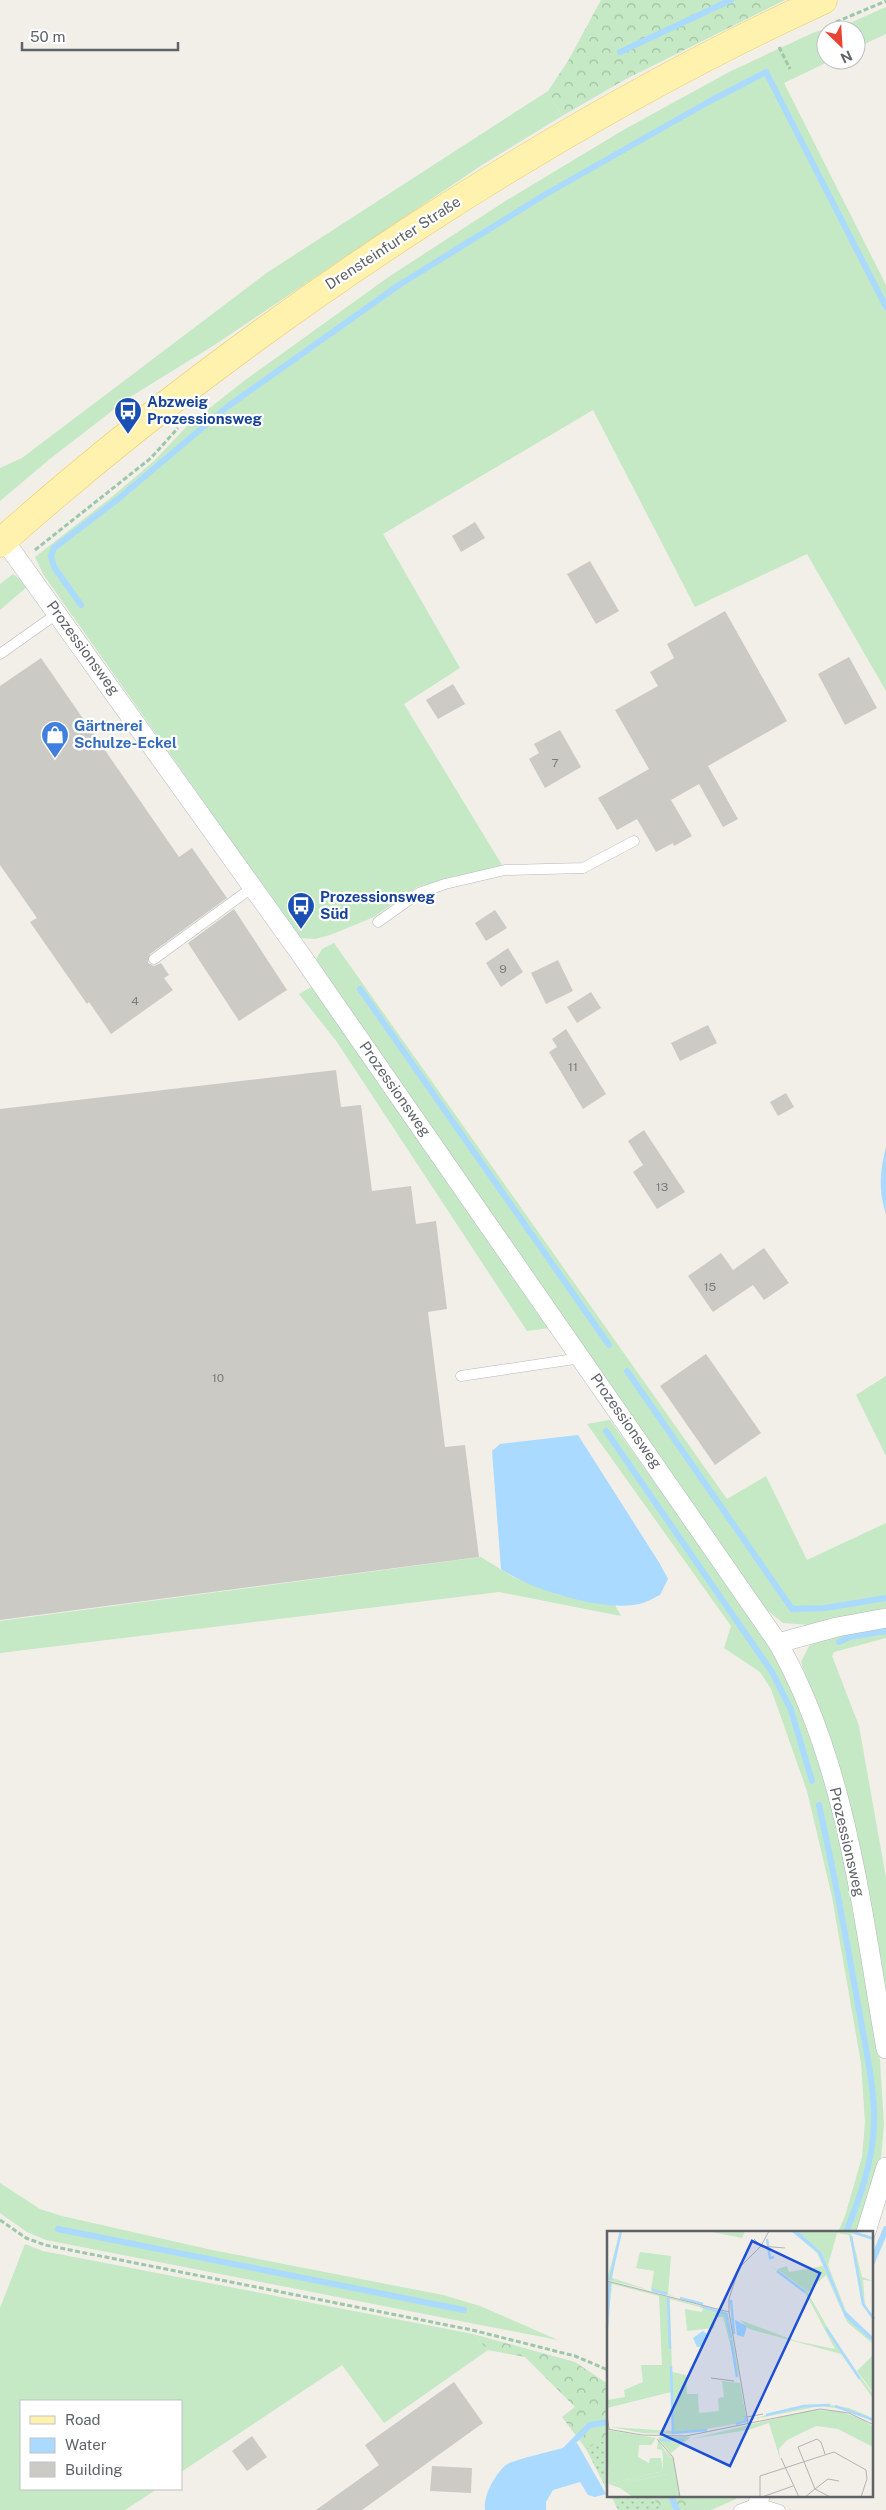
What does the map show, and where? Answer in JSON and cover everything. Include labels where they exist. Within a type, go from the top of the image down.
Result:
[{"type":"main road","name":"Drensteinfurter Straße","points":[[2,542],[128,435],[227,358],[375,254],[492,178],[614,106],[769,25],[828,11]]},
{"type":"street","name":"Prozessionsweg","points":[[2,542],[21,562],[253,887],[778,1643],[798,1678],[835,1784],[858,1889],[886,2049]]},
{"type":"street","points":[[778,1643],[837,1627],[886,1618]]},
{"type":"street","points":[[866,2231],[886,2167]]},
{"type":"lane","points":[[0,654],[58,614]]},
{"type":"lane","points":[[378,922],[419,893],[445,884],[505,870],[583,868],[634,841]]},
{"type":"lane","points":[[154,959],[253,887]]},
{"type":"lane","points":[[461,1376],[581,1358]]},
{"type":"lane","points":[[740,2510],[758,2503],[780,2510]]},
{"type":"path","points":[[828,11],[886,1]]},
{"type":"path","points":[[770,48],[778,44]]},
{"type":"path","points":[[21,562],[151,458],[183,422]]},
{"type":"path","points":[[0,2220],[26,2238],[45,2245],[472,2330],[575,2356],[607,2370]]},
{"type":"green space","points":[[601,0],[785,0],[626,79],[562,116],[548,91],[568,61]]},
{"type":"green space","points":[[886,7],[886,34],[866,43],[866,20],[857,20]]},
{"type":"green space","points":[[815,32],[816,68],[784,83],[886,285],[886,691],[807,554],[695,607],[593,410],[383,534],[460,668],[404,704],[502,865],[417,887],[374,917],[330,935],[315,939],[300,938],[43,574],[35,557],[154,461],[188,425],[244,381],[390,276],[507,200],[625,129],[731,71]]},
{"type":"green space","points":[[548,91],[562,116],[482,165],[216,344],[130,397],[51,458],[0,501],[0,468],[22,458],[268,272]]},
{"type":"green space","points":[[13,574],[28,586],[0,610],[0,584]]},
{"type":"green space","points":[[334,943],[727,1499],[766,1476],[807,1560],[886,1523],[886,1611],[809,1625],[783,1623],[767,1610],[315,961],[322,949]]},
{"type":"green space","points":[[313,986],[550,1328],[527,1331],[337,1042],[299,994]]},
{"type":"green space","points":[[886,1376],[886,1456],[856,1395]]},
{"type":"green space","points":[[610,1420],[752,1619],[784,1668],[826,1783],[851,1890],[880,2060],[884,2125],[881,2158],[858,2231],[838,2231],[845,2216],[862,2157],[865,2122],[861,2063],[832,1897],[807,1791],[771,1689],[760,1672],[724,1648],[731,1626],[587,1424]]},
{"type":"green space","points":[[481,1557],[513,1577],[558,1595],[615,1605],[621,1616],[499,1592],[0,1653],[0,1621]]},
{"type":"green space","points":[[886,1625],[886,1638],[834,1652],[832,1656],[859,1726],[886,1878],[886,2007],[841,1782],[801,1662],[809,1646],[839,1633]]},
{"type":"green space","points":[[0,2183],[40,2209],[62,2216],[212,2250],[443,2295],[480,2306],[558,2340],[46,2240],[27,2232],[0,2213]]},
{"type":"green space","points":[[25,2244],[43,2251],[473,2334],[488,2350],[384,2423],[342,2365],[182,2471],[182,2400],[20,2400],[20,2490],[155,2490],[125,2510],[0,2510],[0,2308]]},
{"type":"green space","points":[[473,2334],[575,2362],[607,2383],[607,2444],[602,2441],[586,2449],[562,2417],[575,2407],[525,2357],[488,2350]]},
{"type":"green space","points":[[602,2441],[607,2444],[607,2490],[586,2449]]},
{"type":"green space","points":[[612,2498],[653,2498],[661,2510],[618,2510]]},
{"type":"green space","points":[[653,2498],[698,2498],[705,2510],[661,2510]]},
{"type":"green space","points":[[698,2498],[736,2498],[711,2510],[705,2510]]},
{"type":"water","points":[[886,1147],[886,1214],[883,1205],[881,1180]]},
{"type":"water","points":[[578,1435],[668,1579],[660,1595],[644,1603],[624,1606],[588,1602],[548,1591],[514,1577],[501,1569],[492,1451],[500,1444]]},
{"type":"water","points":[[577,2443],[606,2494],[595,2497],[588,2495],[580,2482],[553,2490],[546,2502],[546,2510],[485,2510],[486,2498],[491,2486],[506,2465]]},
{"type":"building","points":[[475,522],[485,538],[461,552],[452,536]]},
{"type":"building","points":[[590,561],[619,611],[596,624],[567,574]]},
{"type":"building","points":[[725,611],[787,721],[708,766],[738,819],[723,827],[699,784],[671,800],[692,836],[674,846],[673,843],[656,852],[637,819],[617,830],[598,798],[649,769],[615,710],[658,686],[650,672],[674,658],[667,644]]},
{"type":"building","points":[[849,657],[877,708],[845,725],[818,674]]},
{"type":"building","name":"Gärtnerei Schulze-Eckel","points":[[41,658],[179,857],[192,848],[227,898],[150,954],[148,963],[154,966],[161,963],[169,975],[164,978],[173,990],[111,1034],[89,1002],[87,1004],[30,922],[37,918],[0,865],[0,686]]},
{"type":"building","points":[[453,684],[465,704],[438,719],[426,700]]},
{"type":"building","points":[[560,730],[581,767],[545,788],[529,759],[539,753],[534,744]]},
{"type":"building","points":[[234,909],[287,990],[239,1021],[188,943]]},
{"type":"building","points":[[495,910],[507,928],[486,941],[475,923]]},
{"type":"building","points":[[508,948],[523,972],[501,987],[486,963]]},
{"type":"building","points":[[558,960],[573,991],[546,1004],[531,973]]},
{"type":"building","points":[[591,992],[601,1008],[577,1023],[567,1007]]},
{"type":"building","points":[[708,1025],[717,1043],[680,1061],[671,1043]]},
{"type":"building","points":[[566,1029],[606,1094],[583,1109],[549,1052],[557,1047],[552,1039]]},
{"type":"building","points":[[336,1070],[341,1107],[361,1105],[372,1191],[411,1186],[416,1224],[436,1221],[447,1309],[428,1312],[445,1447],[465,1445],[479,1557],[0,1620],[0,1109]]},
{"type":"building","points":[[786,1093],[794,1107],[778,1116],[770,1102]]},
{"type":"building","points":[[644,1130],[685,1192],[657,1209],[633,1172],[643,1165],[628,1141]]},
{"type":"building","points":[[764,1248],[789,1283],[764,1300],[753,1285],[713,1312],[688,1276],[721,1253],[733,1270]]},
{"type":"building","points":[[706,1354],[761,1433],[715,1465],[660,1386]]},
{"type":"building","points":[[454,2382],[483,2423],[362,2510],[316,2510],[379,2465],[365,2445]]},
{"type":"building","points":[[252,2436],[267,2457],[247,2471],[232,2451]]},
{"type":"building","points":[[432,2466],[472,2468],[471,2493],[430,2491]]},
{"type":"waterway","points":[[620,52],[731,0]]},
{"type":"waterway","points":[[81,605],[54,567],[51,556],[54,548],[118,499],[227,407],[399,285],[546,194],[710,101],[766,72],[886,307]]},
{"type":"waterway","points":[[360,989],[609,1345]]},
{"type":"waterway","points":[[627,1371],[792,1609],[825,1608],[886,1598]]},
{"type":"waterway","points":[[606,1431],[772,1672],[791,1710],[812,1781]]},
{"type":"waterway","points":[[839,1642],[850,1637],[886,1631]]},
{"type":"waterway","points":[[819,1805],[869,2066],[874,2109],[873,2137],[868,2165],[861,2193],[846,2231]]},
{"type":"waterway","points":[[58,2229],[464,2310]]},
{"type":"waterway","points":[[874,2257],[886,2229]]},
{"type":"waterway","points":[[563,2452],[590,2425],[607,2422]]},
{"type":"waterway","points":[[672,2498],[677,2510]]},
{"type":"place","name":"Abzweig Prozessionsweg","points":[[128,435]]},
{"type":"place","name":"Gärtnerei Schulze-Eckel","points":[[55,759]]},
{"type":"place","name":"Prozessionsweg Süd","points":[[301,930]]}]
